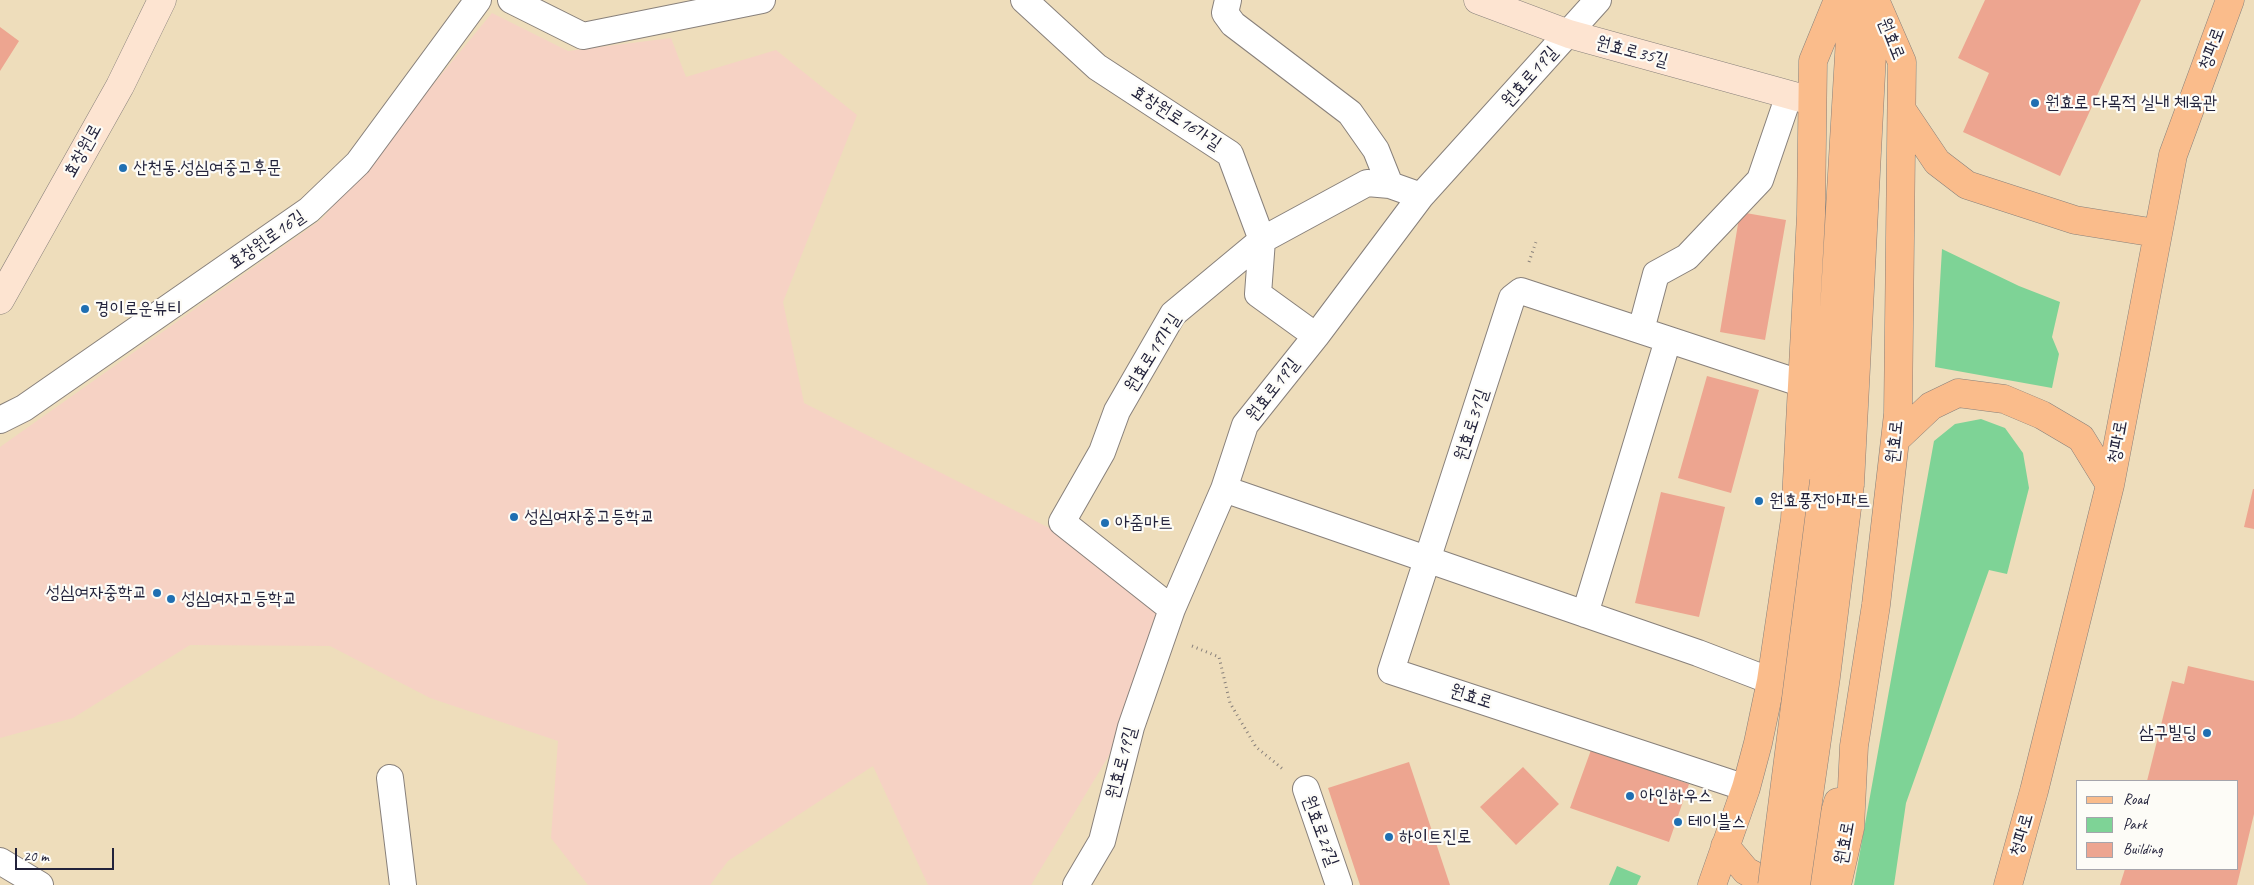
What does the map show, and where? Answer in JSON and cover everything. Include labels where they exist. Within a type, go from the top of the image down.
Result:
[{"type":"main road","points":[[1712,885],[1746,788],[1771,681],[1795,519],[1811,215],[1800,98],[1838,0]]},
{"type":"main road","points":[[1772,885],[1824,481],[1852,0]]},
{"type":"main road","name":"원효로","points":[[1796,885],[1826,677],[1850,484],[1872,54],[1863,0]]},
{"type":"main road","name":"원효로","points":[[1837,885],[1850,828],[1854,746],[1876,605],[1896,440],[1902,62],[1874,0]]},
{"type":"main road","name":"청파로","points":[[2008,885],[2034,791],[2110,485],[2172,155],[2230,0]]},
{"type":"main road","points":[[1902,110],[1936,162],[1967,185],[2075,220],[2156,233]]},
{"type":"main road","points":[[1896,440],[1931,406],[1958,393],[2004,399],[2042,415],[2081,438],[2110,485]]},
{"type":"main road","points":[[1809,885],[1822,857],[1854,746]]},
{"type":"main road","points":[[1726,846],[1746,871],[1763,880],[1783,880],[1803,874],[1822,857]]},
{"type":"street","name":"효창원로","points":[[0,300],[120,86],[162,0]]},
{"type":"street","name":"효창원로16길","points":[[0,420],[24,408],[310,210],[358,163],[478,0]]},
{"type":"street","points":[[510,0],[583,36],[762,0]]},
{"type":"street","name":"효창원로16가길","points":[[1024,0],[1097,66],[1230,154],[1262,240],[1258,294],[1316,336]]},
{"type":"street","points":[[1228,0],[1225,12],[1233,24],[1350,113],[1376,150],[1390,185]]},
{"type":"street","name":"원효로35길","points":[[1478,0],[1569,34],[1800,98]]},
{"type":"street","name":"원효로19길","points":[[1076,885],[1102,841],[1131,727],[1172,609],[1224,489],[1245,425],[1316,336],[1421,196],[1598,0]]},
{"type":"street","points":[[1800,98],[1760,180],[1687,257],[1656,274],[1641,330],[1803,384]]},
{"type":"street","name":"원효로19가길","points":[[1172,609],[1062,522],[1102,452],[1117,411],[1173,314],[1262,240],[1367,184],[1390,185],[1421,196]]},
{"type":"street","name":"원효로31길","points":[[1428,561],[1512,298],[1520,291],[1641,330]]},
{"type":"street","points":[[1585,614],[1668,340]]},
{"type":"street","points":[[1224,489],[1585,614],[1771,681]]},
{"type":"street","name":"원효로","points":[[1428,561],[1392,670],[1746,788]]},
{"type":"street","points":[[390,778],[403,885]]},
{"type":"street","name":"원효로27길","points":[[1306,789],[1339,885]]},
{"type":"street","points":[[0,861],[40,885]]},
{"type":"path","name":"원효로27길","points":[[1163,635],[1219,657],[1230,703],[1256,748],[1306,789]]},
{"type":"shaded area","name":"성심여자중고등학교","points":[[492,13],[568,51],[671,38],[686,77],[776,50],[857,115],[783,302],[804,403],[1167,588],[1117,742],[1031,885],[928,885],[873,766],[728,861],[710,885],[588,885],[551,838],[558,741],[430,698],[330,646],[190,645],[73,718],[0,738],[0,447],[322,219]]},
{"type":"green space","points":[[1942,249],[2019,286],[2060,302],[2052,337],[2059,354],[2052,388],[1935,367]]},
{"type":"green space","points":[[1981,419],[2005,428],[2023,453],[2029,488],[2007,574],[1989,570],[1906,803],[1894,885],[1854,885],[1934,441],[1955,424]]},
{"type":"green space","points":[[1617,866],[1641,876],[1637,885],[1609,885]]},
{"type":"building","name":"원효로 다목적 실내 체육관","points":[[1985,0],[2141,0],[2060,176],[1963,132],[1989,73],[1958,58]]},
{"type":"building","points":[[0,27],[19,41],[0,71]]},
{"type":"building","points":[[1740,212],[1786,220],[1765,340],[1720,332]]},
{"type":"building","points":[[1707,376],[1759,390],[1731,493],[1678,478]]},
{"type":"building","points":[[2254,489],[2254,529],[2244,527]]},
{"type":"building","points":[[1661,492],[1725,507],[1699,617],[1635,603]]},
{"type":"building","name":"삼구빌딩","points":[[2188,666],[2254,681],[2254,814],[2237,885],[2120,885],[2125,870],[2239,870],[2239,780],[2147,780],[2172,681],[2184,684]]},
{"type":"building","name":"아인하우스","points":[[1591,750],[1689,784],[1669,842],[1570,808]]},
{"type":"building","name":"하이트진로","points":[[1409,762],[1450,885],[1360,885],[1328,788]]},
{"type":"building","points":[[1523,767],[1559,804],[1516,845],[1480,807]]},
{"type":"place","name":"원효로 다목적 실내 체육관","points":[[2035,103]]},
{"type":"place","name":"산천동.성심여중고후문","points":[[123,168]]},
{"type":"place","name":"경이로운뷰티","points":[[85,309]]},
{"type":"place","name":"원효풍전아파트","points":[[1759,501]]},
{"type":"place","name":"성심여자중고등학교","points":[[514,517]]},
{"type":"place","name":"아줌마트","points":[[1105,523]]},
{"type":"place","name":"성심여자중학교","points":[[157,593]]},
{"type":"place","name":"성심여자고등학교","points":[[171,599]]},
{"type":"place","name":"삼구빌딩","points":[[2207,733]]},
{"type":"place","name":"아인하우스","points":[[1630,796]]},
{"type":"place","name":"테이블스","points":[[1678,822]]},
{"type":"place","name":"하이트진로","points":[[1389,837]]}]
